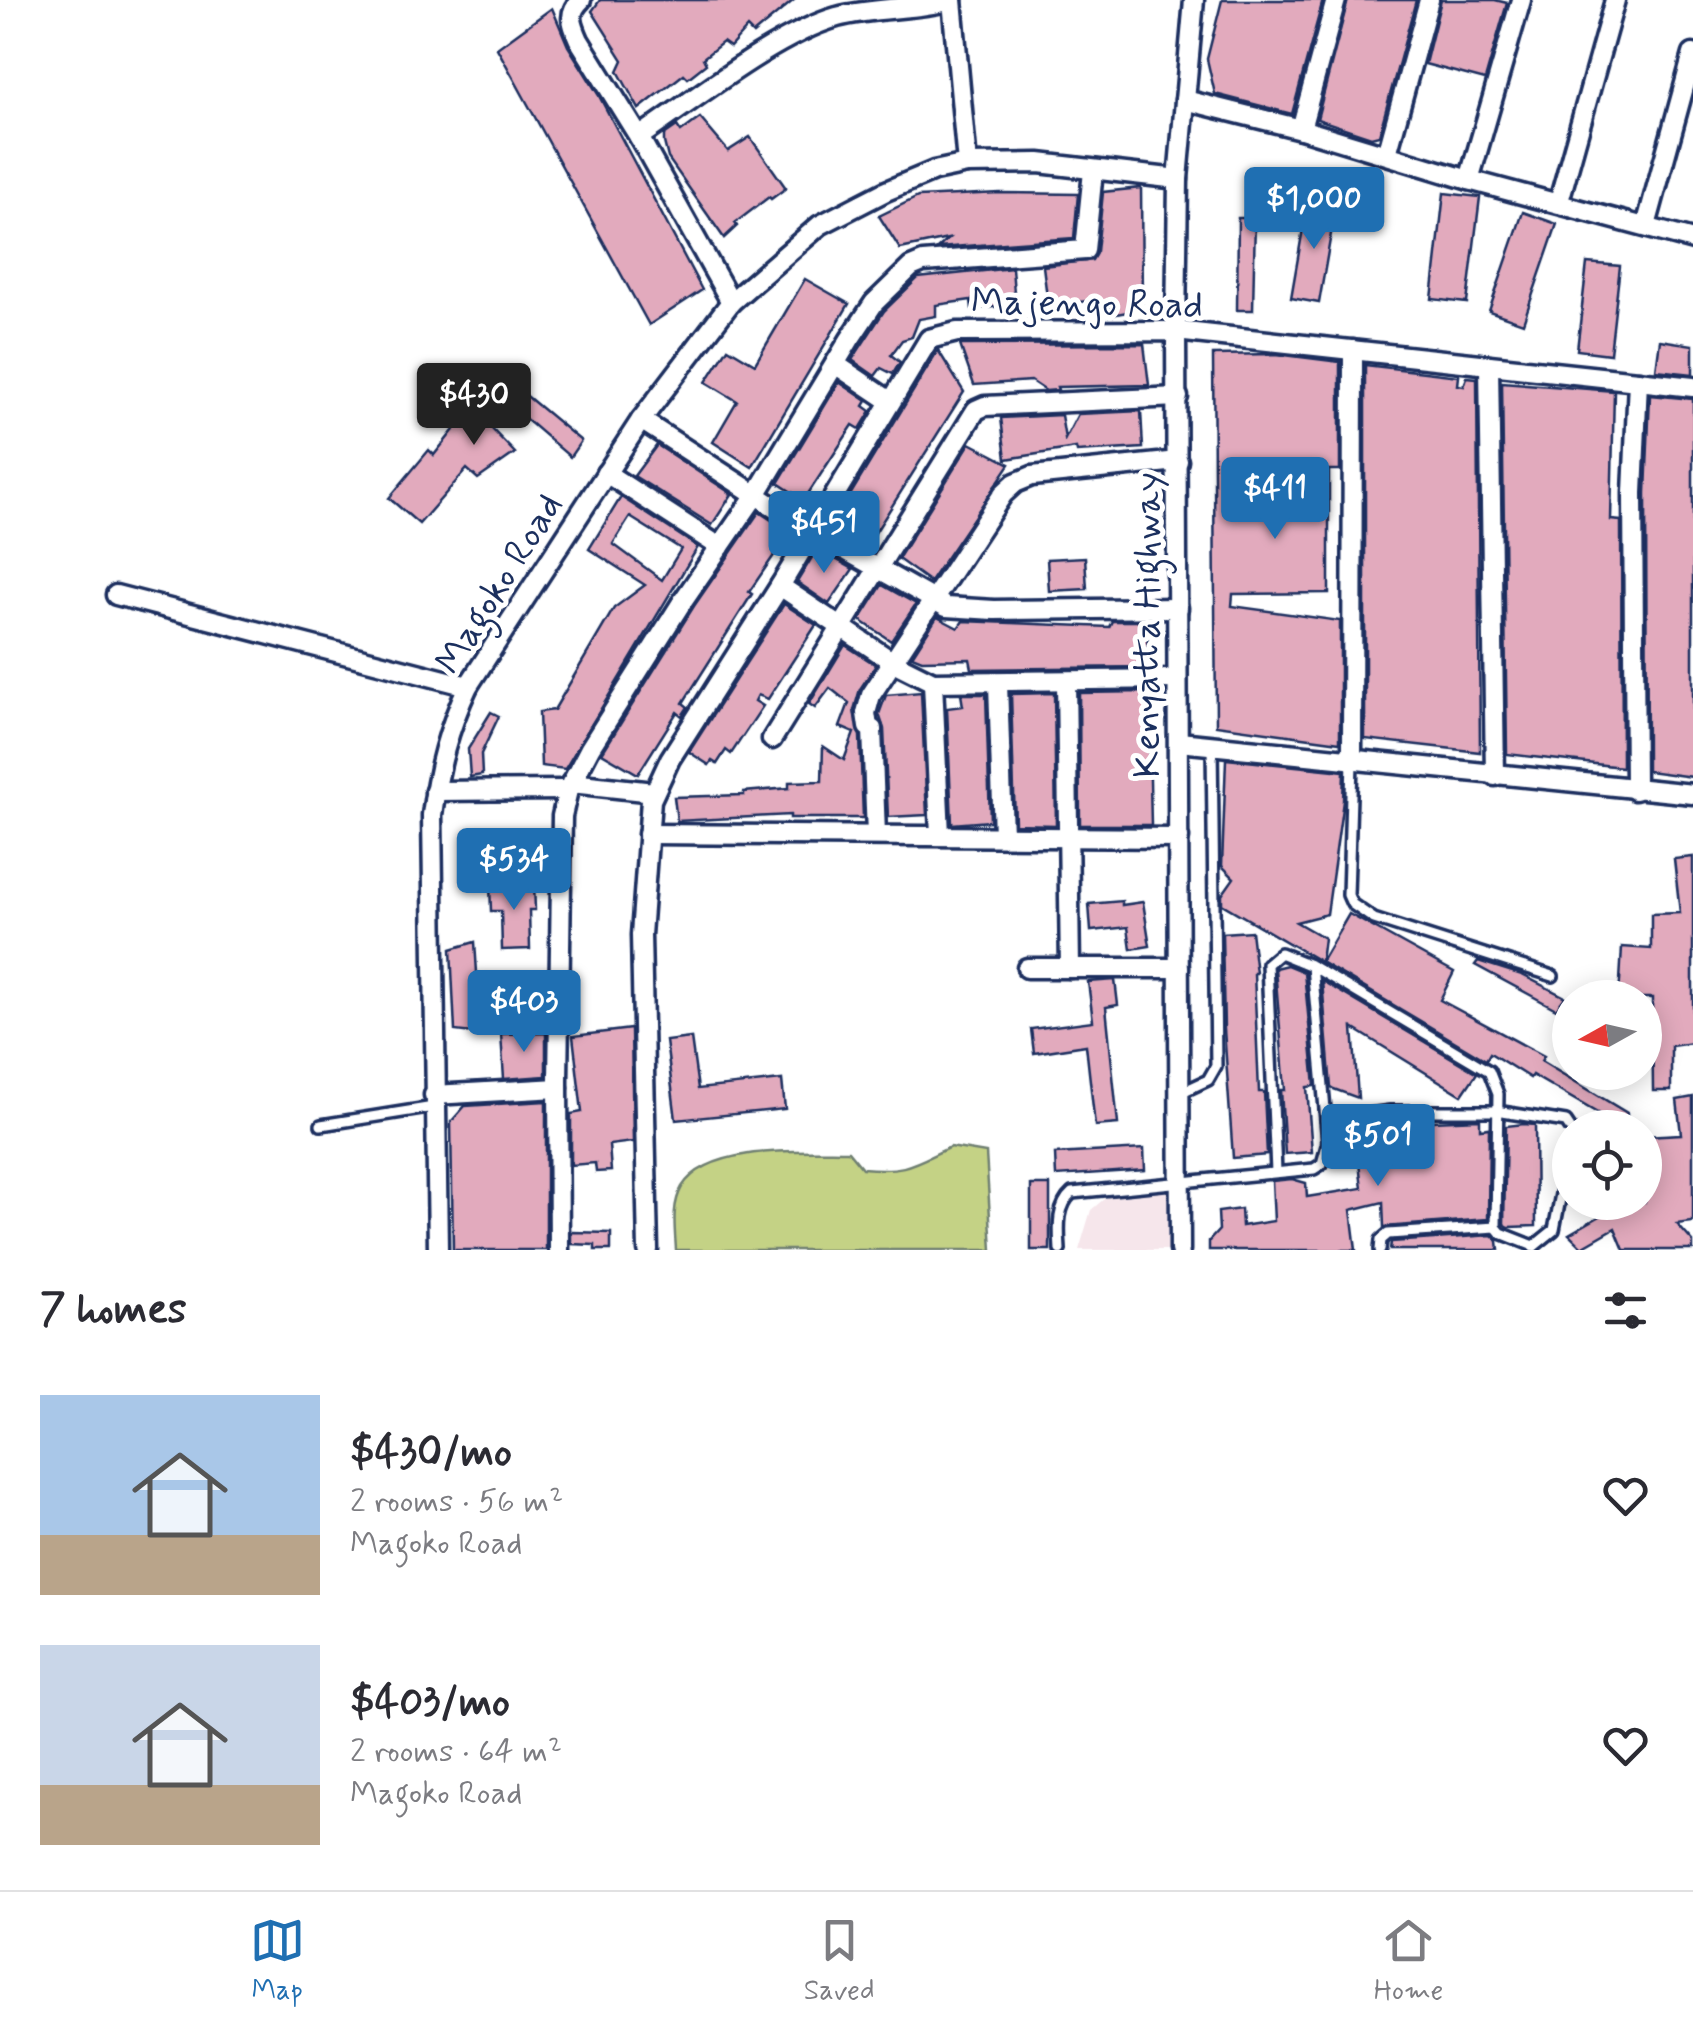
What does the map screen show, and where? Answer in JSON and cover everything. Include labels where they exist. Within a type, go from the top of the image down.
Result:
[{"type":"street","points":[[581,0],[572,13],[572,24],[731,302]]},
{"type":"street","points":[[639,137],[782,41],[811,27],[838,17],[952,0],[966,164]]},
{"type":"street","name":"Kenyatta Highway","points":[[1180,1250],[1176,331],[1178,179],[1194,0]]},
{"type":"street","points":[[1301,128],[1336,0]]},
{"type":"street","points":[[1387,154],[1429,0]]},
{"type":"street","points":[[1469,180],[1521,0]]},
{"type":"street","points":[[1559,202],[1615,0]]},
{"type":"street","points":[[1646,226],[1693,54]]},
{"type":"street","points":[[1184,100],[1301,128],[1469,180],[1693,240]]},
{"type":"street","name":"Magoko Road","points":[[438,1250],[432,815],[451,723],[468,686],[641,420],[731,302],[820,225],[886,191],[934,171],[966,164],[1039,164],[1178,179]]},
{"type":"street","points":[[559,1250],[562,816],[570,787],[608,719],[757,493],[874,302],[911,267],[922,262],[1086,250],[1093,172]]},
{"type":"street","name":"Majengo Road","points":[[648,1250],[641,935],[654,792],[734,654],[780,586],[929,339],[939,334],[1176,331],[1693,388]]},
{"type":"street","points":[[1352,761],[1353,350]]},
{"type":"street","points":[[835,364],[890,400]]},
{"type":"street","points":[[1489,365],[1495,776]]},
{"type":"street","points":[[1634,790],[1633,493],[1638,380]]},
{"type":"street","points":[[772,739],[976,410],[984,406],[1178,398]]},
{"type":"street","points":[[641,420],[813,532],[932,602],[956,609],[994,610],[1178,608]]},
{"type":"street","points":[[876,835],[872,729],[868,727],[866,713],[871,695],[1003,494],[1015,483],[1032,476],[1178,461]]},
{"type":"street","points":[[606,473],[720,547]]},
{"type":"street","points":[[780,586],[893,662],[933,682],[1176,679]]},
{"type":"street","points":[[116,595],[468,686]]},
{"type":"street","points":[[1066,681],[1070,968]]},
{"type":"street","points":[[933,682],[940,835]]},
{"type":"street","points":[[998,682],[1002,836]]},
{"type":"street","points":[[1179,742],[1693,794]]},
{"type":"street","points":[[435,791],[570,787],[654,792]]},
{"type":"street","points":[[648,834],[1180,838]]},
{"type":"street","points":[[1027,968],[1180,968]]},
{"type":"street","points":[[434,1101],[558,1088]]},
{"type":"lane","points":[[1180,1093],[1208,1080],[1216,1066],[1212,746]]},
{"type":"lane","points":[[1352,761],[1348,895],[1352,904],[1374,919],[1553,976]]},
{"type":"lane","points":[[1276,1172],[1267,964],[1280,953],[1312,966],[1490,1070],[1497,1084],[1496,1227],[1531,1248],[1554,1230],[1556,1220]]},
{"type":"lane","points":[[1060,1250],[1059,1221],[1065,1200],[1072,1193],[1314,1169],[1322,1164],[1328,1142],[1312,966]]},
{"type":"lane","points":[[320,1125],[434,1101]]},
{"type":"lane","points":[[1326,1120],[1390,1110],[1496,1112],[1552,1120]]},
{"type":"lane","points":[[1380,1250],[1388,1234],[1496,1227]]},
{"type":"shaded area","points":[[1172,1191],[1171,1250],[1079,1250],[1091,1210],[1104,1199],[1118,1193]]},
{"type":"green space","points":[[950,1147],[986,1153],[992,1250],[676,1250],[674,1218],[679,1194],[695,1173],[713,1163],[758,1153],[848,1151],[862,1168],[889,1169],[917,1163]]},
{"type":"building","points":[[600,0],[794,0],[753,34],[747,28],[730,47],[723,42],[703,58],[706,64],[688,78],[684,74],[639,109],[618,71],[623,60],[592,11]]},
{"type":"building","points":[[1222,0],[1323,0],[1292,114],[1215,94],[1207,59]]},
{"type":"building","points":[[1348,0],[1416,0],[1379,135],[1371,137],[1317,119]]},
{"type":"building","points":[[1441,0],[1507,3],[1485,80],[1425,64]]},
{"type":"building","points":[[552,8],[568,46],[598,94],[702,290],[649,325],[497,48]]},
{"type":"building","points":[[700,118],[728,151],[750,137],[786,188],[735,223],[737,226],[724,238],[668,158],[664,142],[664,135],[677,126],[681,132]]},
{"type":"building","points":[[1141,188],[1142,302],[1136,302],[1138,310],[1111,315],[1111,305],[1100,307],[1100,300],[1048,305],[1043,266],[1092,260],[1097,251],[1103,192]]},
{"type":"building","points":[[1444,193],[1480,197],[1467,303],[1432,299]]},
{"type":"building","points":[[1078,194],[1074,238],[938,248],[948,239],[900,249],[879,216],[918,197]]},
{"type":"building","points":[[1308,200],[1336,205],[1319,303],[1291,298]]},
{"type":"building","points":[[1523,212],[1557,224],[1523,323],[1489,311]]},
{"type":"building","points":[[1238,218],[1255,218],[1253,310],[1237,310]]},
{"type":"building","points":[[1587,263],[1620,266],[1610,354],[1577,350]]},
{"type":"building","points":[[1012,268],[1015,305],[972,309],[971,300],[936,305],[936,316],[919,319],[912,337],[902,340],[891,355],[900,362],[893,374],[881,368],[875,376],[852,360],[884,311],[918,278]]},
{"type":"building","points":[[805,279],[849,304],[752,467],[713,442],[737,401],[706,382],[728,348],[755,364]]},
{"type":"building","points":[[1660,340],[1693,345],[1693,374],[1656,370]]},
{"type":"building","points":[[1144,344],[1149,385],[1057,387],[1058,390],[1046,391],[1031,381],[974,385],[960,345]]},
{"type":"building","points":[[938,350],[964,392],[868,544],[835,520]]},
{"type":"building","points":[[1276,354],[1340,362],[1340,470],[1329,470],[1329,593],[1233,594],[1232,606],[1340,621],[1340,742],[1216,725],[1213,355]]},
{"type":"building","points":[[1365,365],[1459,376],[1458,385],[1464,386],[1467,377],[1477,378],[1480,752],[1365,739]]},
{"type":"building","points":[[499,373],[581,441],[570,457],[506,402],[488,425],[515,453],[478,479],[467,469],[419,524],[389,498],[429,450],[434,455]]},
{"type":"building","points":[[839,382],[867,401],[864,406],[871,411],[860,429],[853,425],[804,500],[778,483]]},
{"type":"building","points":[[1502,382],[1614,391],[1611,520],[1621,521],[1622,767],[1507,754]]},
{"type":"building","points":[[1650,395],[1693,399],[1693,777],[1647,771],[1646,493]]},
{"type":"building","points":[[1141,411],[1143,448],[1077,452],[1076,448],[1006,459],[1001,418],[1061,415],[1065,439],[1078,414]]},
{"type":"building","points":[[970,443],[1010,464],[930,582],[898,559]]},
{"type":"building","points":[[657,445],[732,494],[712,525],[634,476]]},
{"type":"building","points":[[621,497],[698,547],[565,769],[541,766],[539,712],[554,710],[614,608],[645,585],[589,549]],"holes":[[[630,517],[681,549],[662,580],[613,544]]]},
{"type":"building","points":[[759,512],[790,532],[683,703],[688,707],[682,716],[677,712],[638,774],[602,753],[694,606]]},
{"type":"building","points":[[821,551],[853,569],[829,604],[797,582],[814,554]]},
{"type":"building","points":[[1085,557],[1087,589],[1049,591],[1047,559]]},
{"type":"building","points":[[882,585],[916,604],[891,641],[860,620]]},
{"type":"building","points":[[784,604],[816,625],[768,699],[758,695],[755,701],[763,706],[731,754],[726,750],[717,764],[712,761],[709,765],[689,752]]},
{"type":"building","points":[[937,617],[958,628],[963,621],[1109,627],[1112,621],[1138,621],[1147,626],[1148,667],[972,669],[970,659],[922,660],[912,656]]},
{"type":"building","points":[[845,645],[876,665],[860,689],[854,710],[860,736],[863,818],[790,815],[677,821],[674,797],[744,795],[789,788],[789,782],[822,781],[823,746],[844,760],[854,733],[840,727],[849,703],[830,688],[815,708],[809,704]]},
{"type":"building","points":[[921,692],[927,815],[888,817],[884,729],[879,714],[886,695]]},
{"type":"building","points":[[1148,692],[1151,825],[1080,825],[1079,693]]},
{"type":"building","points":[[1054,693],[1056,825],[1015,824],[1011,694]]},
{"type":"building","points":[[961,694],[986,694],[990,821],[952,824],[947,708],[963,706]]},
{"type":"building","points":[[491,712],[499,716],[481,754],[482,775],[470,777],[468,749]]},
{"type":"building","points":[[1226,759],[1344,771],[1327,914],[1296,922],[1324,938],[1321,962],[1222,904],[1222,895],[1234,878],[1222,866]]},
{"type":"building","points":[[1693,857],[1693,1043],[1671,1046],[1671,1091],[1653,1091],[1662,1090],[1662,980],[1620,980],[1622,947],[1651,949],[1651,914],[1680,913],[1674,859]]},
{"type":"building","points":[[534,883],[535,910],[529,910],[530,949],[502,950],[501,911],[491,911],[490,884]]},
{"type":"building","points":[[1122,901],[1122,905],[1143,902],[1150,946],[1131,949],[1128,927],[1091,931],[1089,904]]},
{"type":"building","points":[[1349,914],[1454,972],[1440,1000],[1544,1056],[1541,1061],[1552,1068],[1552,1087],[1490,1053],[1486,1060],[1321,962]]},
{"type":"building","points":[[1251,931],[1259,1092],[1264,1092],[1267,1155],[1233,1158],[1222,933]]},
{"type":"building","points":[[475,942],[481,1034],[455,1031],[451,949]]},
{"type":"building","points":[[1478,961],[1522,975],[1552,990],[1552,1007],[1475,965]]},
{"type":"building","points":[[1287,965],[1304,972],[1315,1086],[1307,1087],[1312,1152],[1285,1154],[1281,1090],[1285,1090],[1275,968]]},
{"type":"building","points":[[1115,980],[1118,1005],[1106,1007],[1118,1124],[1095,1126],[1086,1045],[1034,1053],[1031,1029],[1093,1021],[1088,982]]},
{"type":"building","points":[[1322,981],[1477,1073],[1462,1095],[1353,1028],[1358,1098],[1331,1088]]},
{"type":"building","points":[[631,1029],[633,1142],[609,1145],[611,1171],[596,1172],[595,1163],[571,1165],[571,1114],[582,1112],[573,1036]]},
{"type":"building","points":[[546,1033],[546,1076],[504,1079],[501,1034]]},
{"type":"building","points":[[691,1038],[698,1089],[782,1080],[785,1109],[676,1120],[666,1041]]},
{"type":"building","points":[[1558,1090],[1589,1090],[1622,1110],[1592,1110]]},
{"type":"building","points":[[1693,1097],[1693,1222],[1677,1224],[1693,1242],[1693,1250],[1624,1250],[1615,1228],[1582,1247],[1569,1234],[1593,1220],[1662,1220],[1662,1135],[1681,1134],[1677,1100]]},
{"type":"building","points":[[546,1101],[546,1250],[453,1250],[451,1122],[465,1106]]},
{"type":"building","points":[[1480,1119],[1480,1129],[1489,1128],[1488,1219],[1384,1227],[1383,1202],[1351,1210],[1356,1250],[1209,1250],[1209,1241],[1219,1230],[1218,1212],[1241,1209],[1242,1226],[1274,1221],[1272,1181],[1292,1179],[1306,1183],[1307,1197],[1362,1188],[1359,1124]]},
{"type":"building","points":[[1535,1125],[1536,1226],[1509,1227],[1504,1224],[1506,1126]]},
{"type":"building","points":[[1144,1149],[1145,1170],[1056,1176],[1055,1154]]},
{"type":"building","points":[[1031,1185],[1050,1185],[1050,1250],[1031,1250]]},
{"type":"building","points":[[571,1232],[611,1233],[611,1250],[571,1244]]},
{"type":"building","points":[[1492,1235],[1499,1250],[1390,1250],[1391,1242]]}]
